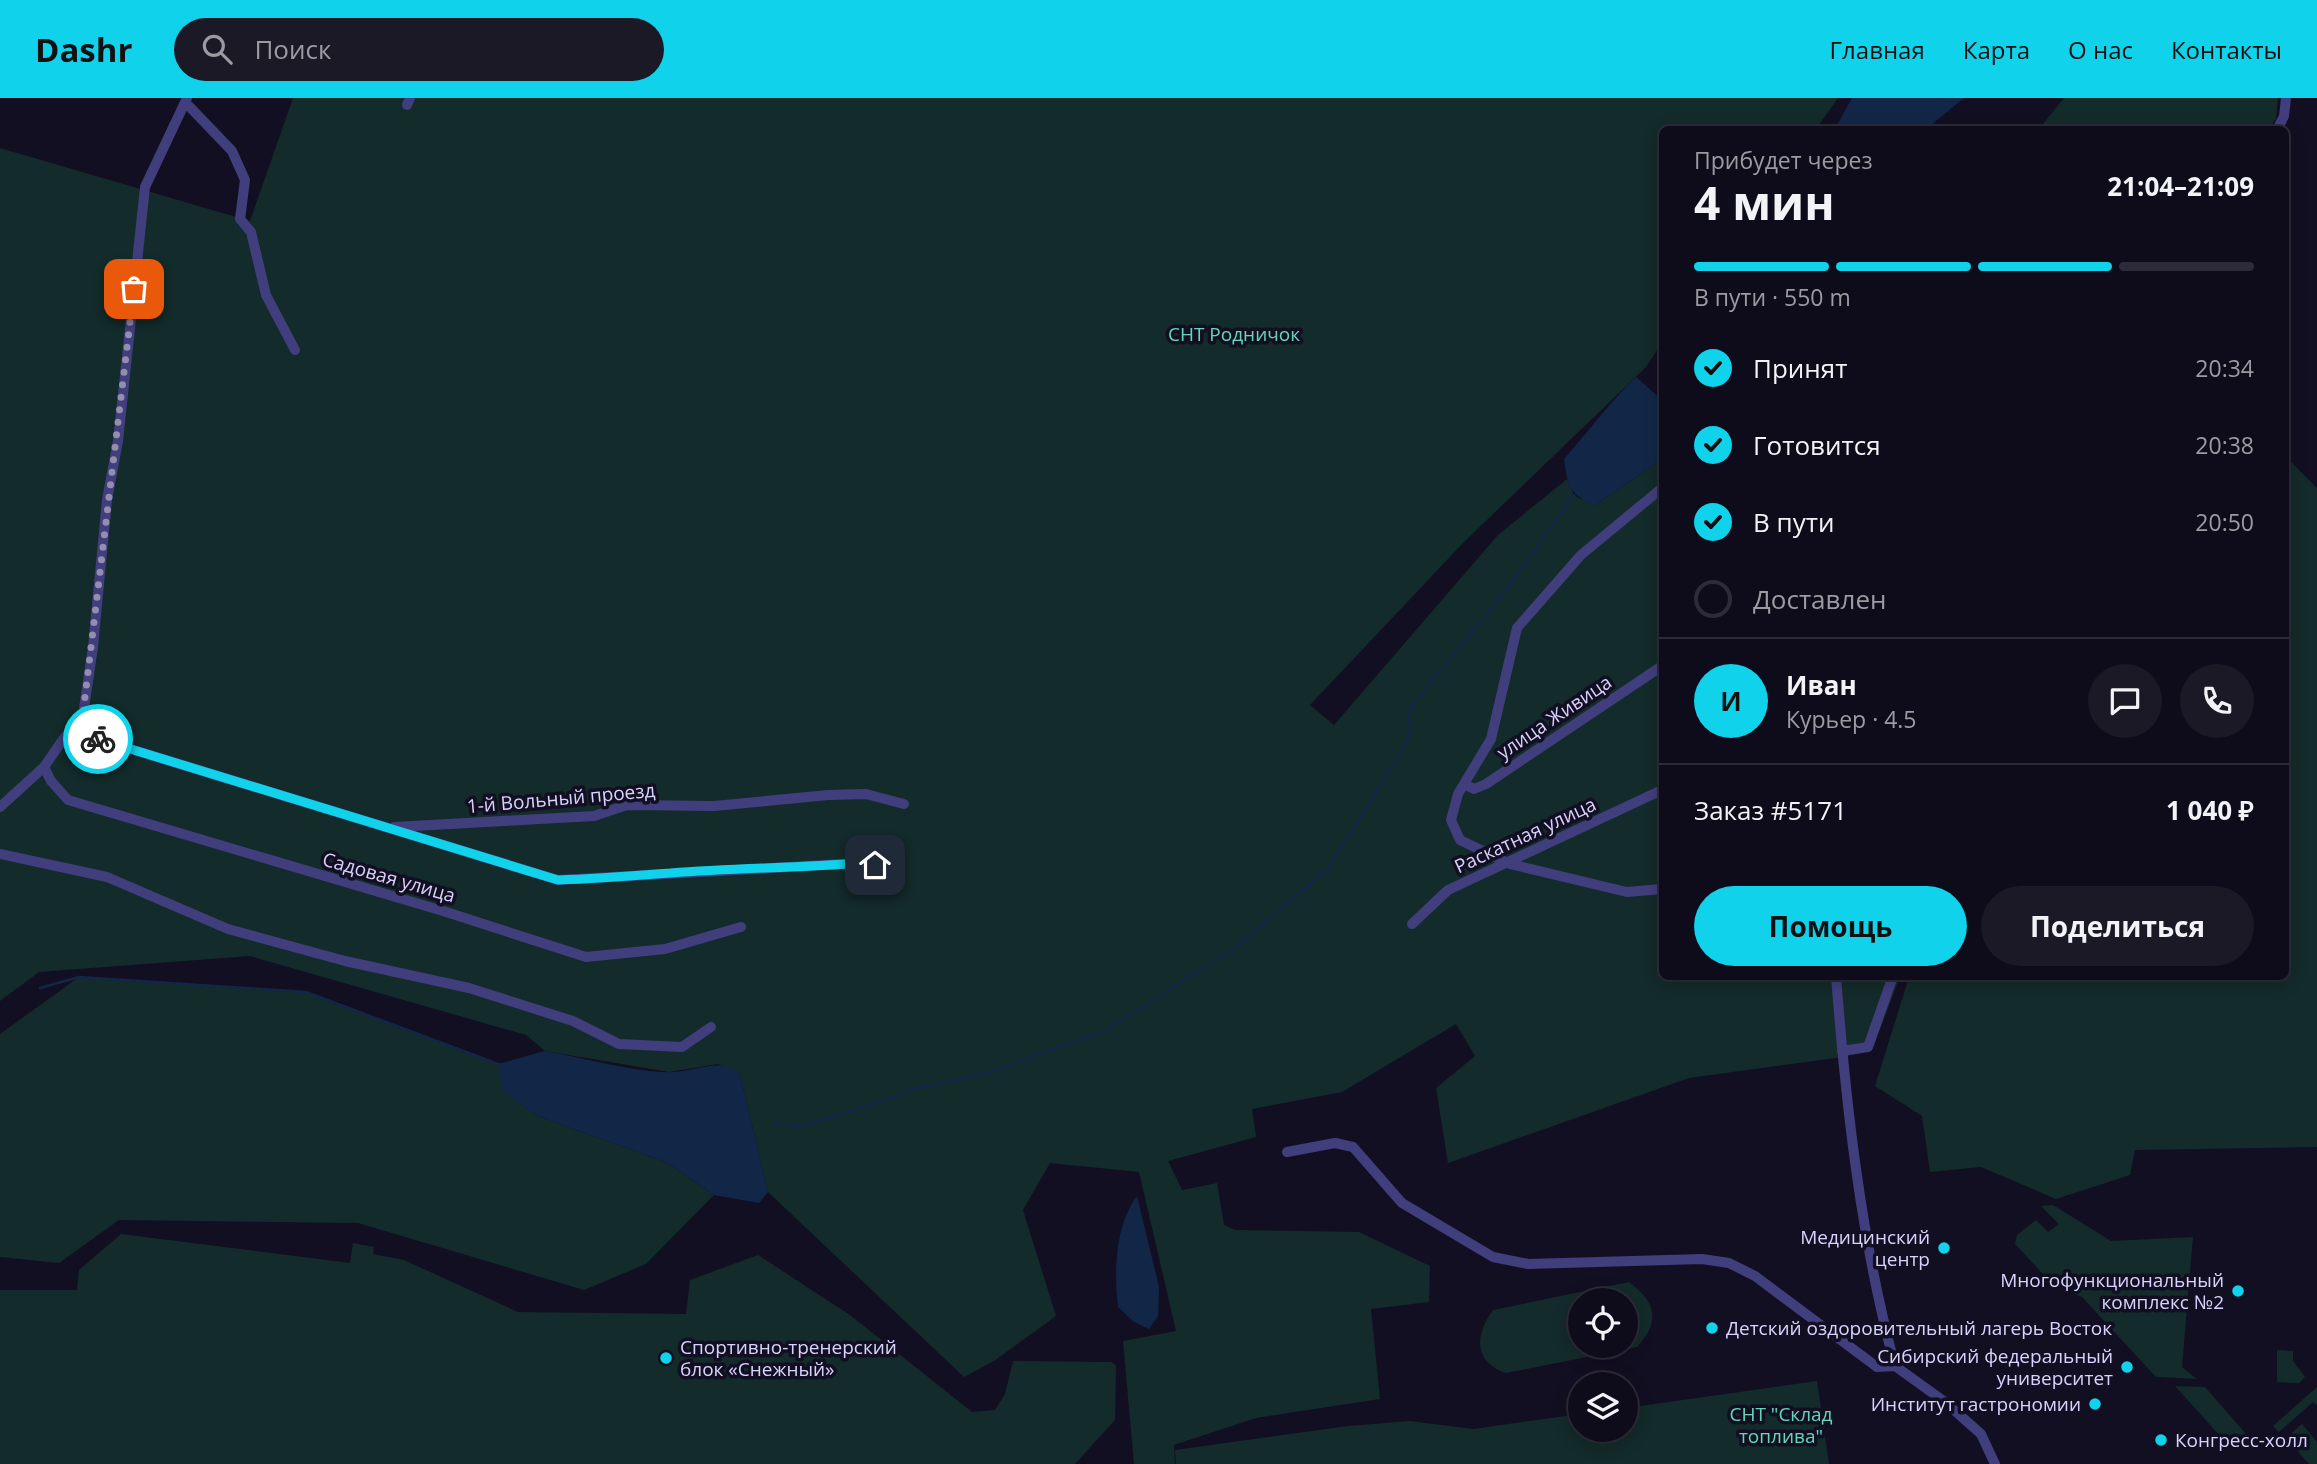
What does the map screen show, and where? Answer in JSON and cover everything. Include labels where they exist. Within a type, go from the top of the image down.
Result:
[{"type":"street","points":[[2279,126],[2284,116],[2286,98]]},
{"type":"street","points":[[295,350],[266,295],[251,232],[240,219],[245,180],[241,170],[232,151],[186,101],[145,187],[118,441],[107,500],[93,647],[82,722],[88,736],[558,880],[618,879],[671,873],[771,870],[860,863],[889,867]]},
{"type":"street","points":[[1659,490],[1581,555],[1517,628],[1491,739],[1458,794],[1451,820],[1460,840],[1510,864],[1627,892],[1659,889]]},
{"type":"street","name":"улица Живица","points":[[1464,785],[1474,789],[1486,784],[1659,668]]},
{"type":"street","points":[[0,807],[44,767],[64,738],[82,722]]},
{"type":"street","name":"Садовая улица","points":[[44,767],[51,781],[68,800],[431,907],[586,957],[625,956],[665,949],[741,928]]},
{"type":"street","name":"Раскатная улица","points":[[1412,924],[1448,890],[1510,864],[1659,791]]},
{"type":"street","name":"1-й Вольный проезд","points":[[386,827],[594,816],[627,805],[714,806],[828,795],[866,794],[904,804]]},
{"type":"street","points":[[0,854],[107,877],[228,929],[345,961],[469,988],[573,1021],[606,1040],[619,1044],[682,1047],[711,1027]]},
{"type":"street","points":[[1836,980],[1842,1051],[1861,1194],[1895,1366]]},
{"type":"street","points":[[1842,1051],[1868,1047],[1892,980]]},
{"type":"street","points":[[1287,1152],[1335,1143],[1353,1147],[1402,1203],[1493,1257],[1528,1264],[1702,1259],[1729,1263],[1755,1276],[1877,1367],[1895,1366],[1945,1402],[1981,1434],[1995,1464]]},
{"type":"green space","name":"СНТ Родничок","points":[[293,98],[1838,98],[1818,126],[1659,126],[1659,347],[1645,368],[1464,542],[1310,705],[1334,725],[1498,535],[1567,479],[1574,495],[1594,506],[1659,461],[1659,980],[1899,980],[1872,1050],[1843,1057],[1689,1078],[1448,1163],[1436,1088],[1475,1056],[1456,1024],[1342,1092],[1252,1109],[1256,1137],[1168,1161],[1182,1190],[1217,1183],[1224,1225],[1235,1230],[1359,1232],[1430,1266],[1429,1302],[1371,1309],[1380,1399],[1256,1418],[1174,1445],[1175,1464],[1134,1464],[1123,1341],[1176,1331],[1139,1172],[1050,1163],[1023,1210],[1056,1316],[994,1361],[964,1377],[768,1192],[740,1075],[718,1064],[669,1072],[545,1051],[526,1035],[250,956],[39,972],[0,1001],[0,148],[250,221]]},
{"type":"green space","points":[[2064,98],[2278,98],[2276,119],[2270,126],[2041,126]]},
{"type":"green space","points":[[2289,460],[2317,488],[2317,1147],[2135,1150],[2130,1175],[2056,1199],[1981,1167],[1930,1172],[1922,1116],[1875,1086],[1908,980],[2289,980]]},
{"type":"green space","points":[[79,977],[306,992],[498,1064],[503,1090],[538,1116],[668,1163],[714,1195],[646,1264],[584,1290],[358,1223],[119,1220],[59,1263],[0,1257],[0,1034]]},
{"type":"green space","points":[[2053,1205],[2111,1241],[2193,1237],[2182,1367],[2197,1379],[2156,1377],[2082,1297],[2054,1286],[2015,1244],[2017,1235],[2036,1220],[2048,1232],[2059,1224],[2041,1206]]},
{"type":"green space","points":[[121,1234],[350,1263],[353,1243],[374,1247],[373,1254],[404,1260],[518,1312],[686,1314],[690,1280],[758,1255],[850,1315],[972,1412],[995,1410],[1005,1394],[1013,1361],[1111,1362],[1116,1365],[1115,1420],[1075,1464],[0,1464],[0,1290],[77,1290],[79,1270]]},
{"type":"green space","points":[[1629,1282],[1637,1288],[1600,1288]]},
{"type":"green space","points":[[1638,1289],[1650,1304],[1652,1312],[1650,1329],[1638,1346]]},
{"type":"green space","points":[[1568,1295],[1568,1358],[1582,1358],[1506,1373],[1495,1368],[1483,1355],[1480,1346],[1487,1319],[1493,1310]]},
{"type":"green space","points":[[2277,1350],[2293,1351],[2293,1361],[2305,1377],[2299,1383],[2277,1382]]},
{"type":"green space","name":"СНТ \"Склад топлива\"","points":[[1817,1381],[1829,1464],[1176,1464],[1175,1450],[1348,1426],[1410,1421],[1473,1429],[1568,1416],[1568,1442],[1638,1442],[1638,1406]]},
{"type":"green space","points":[[2175,1386],[2205,1387],[2247,1435],[2231,1448]]},
{"type":"green space","points":[[2317,1387],[2317,1405],[2313,1402],[2279,1432],[2273,1426]]},
{"type":"green space","points":[[2302,1424],[2317,1442],[2317,1464],[2309,1464],[2286,1438]]},
{"type":"water","points":[[1852,98],[1964,98],[1930,126],[1837,126]]},
{"type":"water","points":[[1636,377],[1659,397],[1659,461],[1594,506],[1579,497],[1571,488],[1564,459]]},
{"type":"water","points":[[545,1051],[660,1072],[717,1065],[733,1069],[740,1075],[768,1192],[759,1203],[714,1195],[668,1163],[538,1116],[502,1090],[498,1064]]},
{"type":"water","points":[[1137,1196],[1159,1287],[1158,1316],[1149,1329],[1134,1322],[1118,1307],[1116,1279],[1120,1235]]},
{"type":"waterway","points":[[773,1123],[801,1126],[897,1097],[909,1090],[991,1072],[1107,1030],[1235,948],[1329,868],[1401,752],[1411,731],[1408,711],[1510,585],[1574,495]]},
{"type":"waterway","points":[[40,988],[79,977],[306,992],[501,1065]]},
{"type":"way so far","points":[[98,739],[88,736],[82,722],[93,647],[107,500],[118,441],[134,289]]},
{"type":"place","name":"Медицинский центр","points":[[1944,1248]]},
{"type":"place","name":"Многофункциональный комплекс №2","points":[[2238,1291]]},
{"type":"place","name":"Детский оздоровительный лагерь Восток","points":[[1712,1328]]},
{"type":"place","name":"Спортивно-тренерский блок «Снежный»","points":[[666,1358]]},
{"type":"place","name":"Сибирский федеральный университет","points":[[2127,1367]]},
{"type":"place","name":"Институт гастрономии","points":[[2095,1404]]},
{"type":"place","name":"Конгресс-холл","points":[[2161,1440]]},
{"type":"route","points":[[98,739],[255,785],[540,877],[558,880],[618,879],[671,873],[771,870],[860,863],[875,865]]}]
